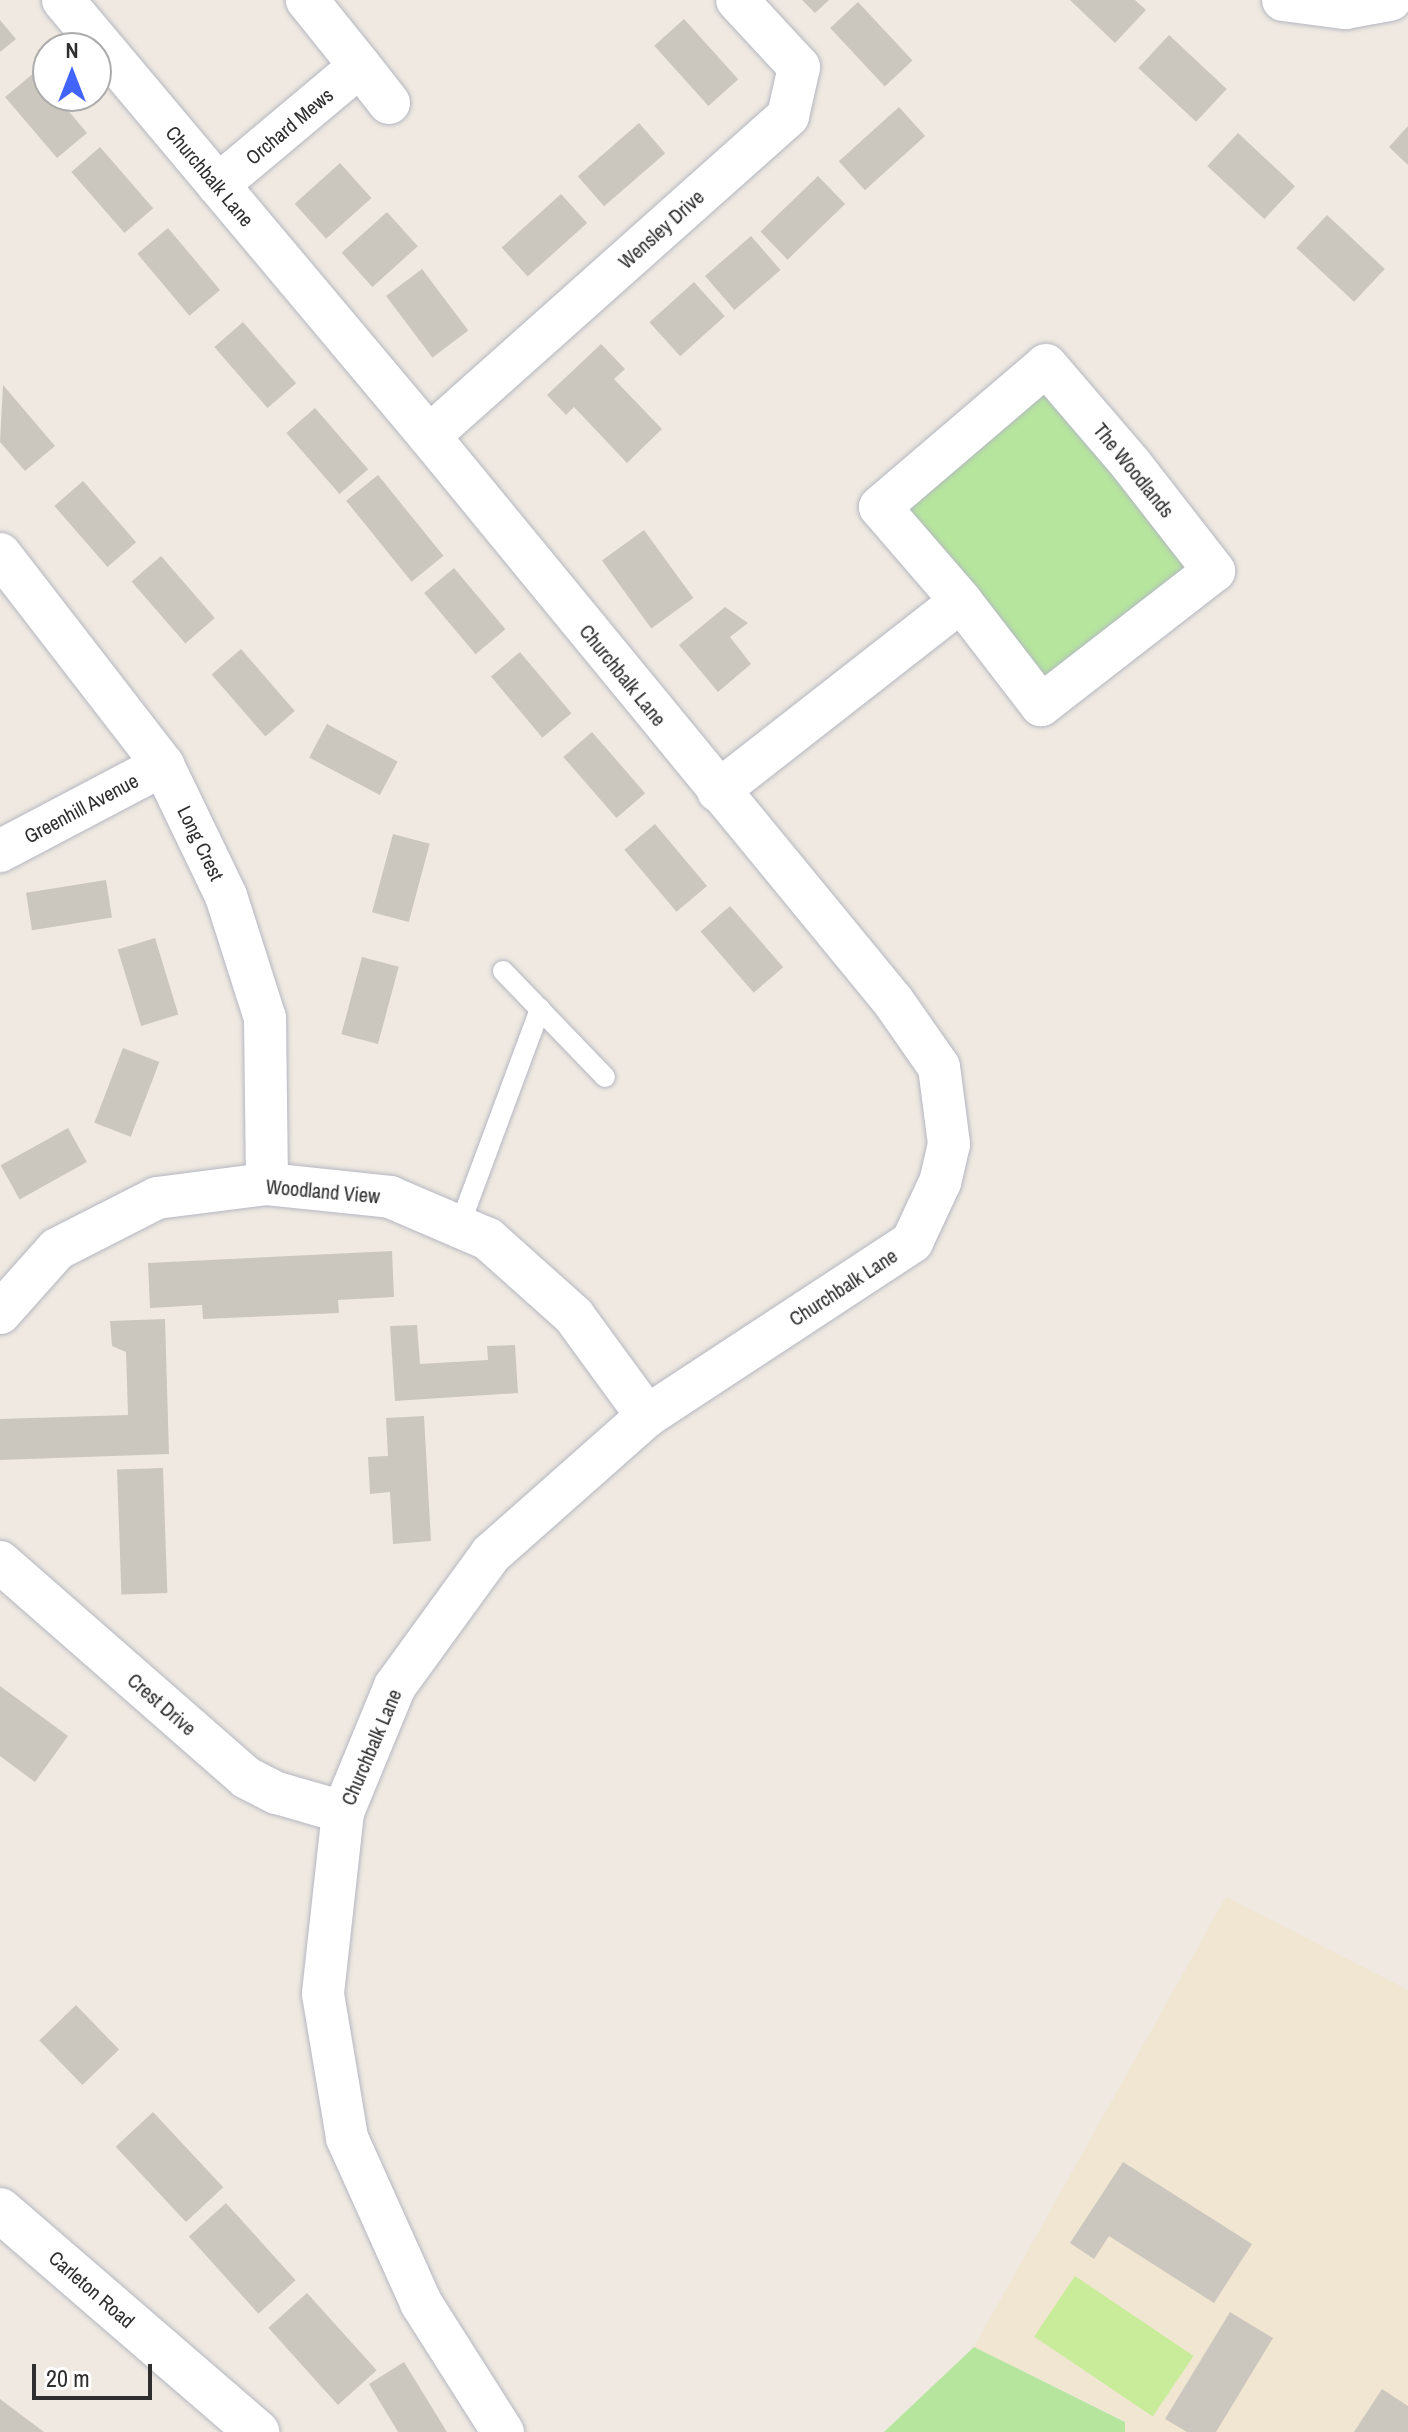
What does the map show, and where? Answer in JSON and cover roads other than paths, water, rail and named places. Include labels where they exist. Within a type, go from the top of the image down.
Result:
[{"type":"street","name":"Churchbalk Lane","points":[[63,0],[429,436],[893,1001],[939,1067],[949,1144],[940,1182],[912,1242],[647,1416],[491,1554],[395,1686],[343,1812],[323,1994],[347,2138],[421,2303],[503,2432]]},
{"type":"street","points":[[307,0],[389,103]]},
{"type":"street","name":"Wensley Drive","points":[[429,436],[788,116],[799,67],[737,0]]},
{"type":"street","points":[[1283,0],[1345,8],[1390,0]]},
{"type":"street","name":"Orchard Mews","points":[[218,185],[360,66]]},
{"type":"street","name":"The Woodlands","points":[[1046,365],[1130,463],[1214,571],[1041,705],[961,601],[880,507],[1046,365]]},
{"type":"street","name":"Long Crest","points":[[0,554],[163,765],[226,896],[265,1018],[267,1184]]},
{"type":"street","points":[[718,791],[961,601]]},
{"type":"street","name":"Greenhill Avenue","points":[[0,851],[163,765]]},
{"type":"street","name":"Woodland View","points":[[0,1313],[57,1249],[157,1198],[267,1184],[390,1197],[488,1239],[574,1316],[647,1416]]},
{"type":"street","name":"Crest Drive","points":[[0,1562],[247,1778],[277,1793],[343,1812]]},
{"type":"street","name":"Carleton Road","points":[[0,2210],[257,2432]]},
{"type":"lane","points":[[503,971],[605,1077]]},
{"type":"lane","points":[[459,1227],[540,1009]]}]
